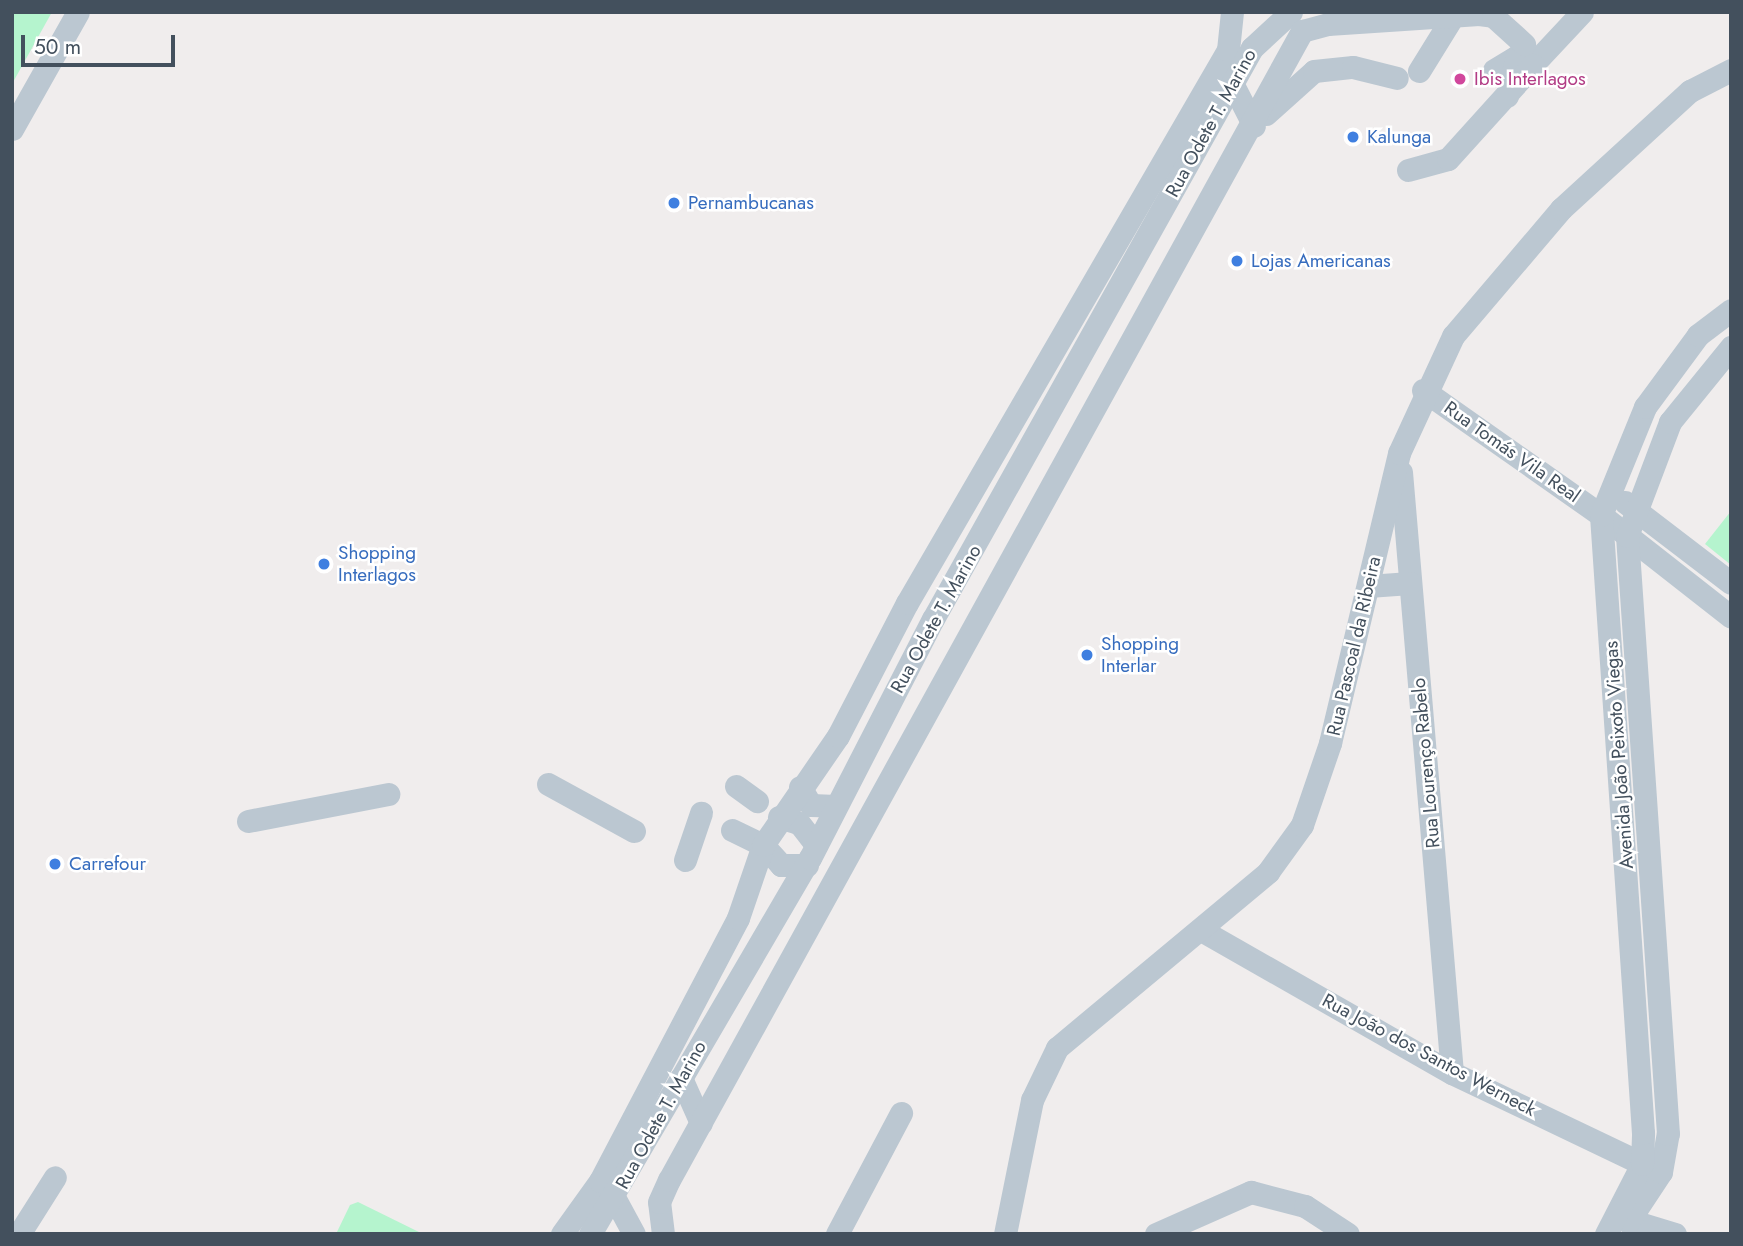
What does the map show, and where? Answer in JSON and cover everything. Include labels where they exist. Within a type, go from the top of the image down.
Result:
[{"type":"street","points":[[12,129],[78,12]]},
{"type":"street","name":"Rua Odete T. Marino","points":[[594,1232],[608,1188],[738,918],[762,845],[838,736],[907,603],[1228,50],[1232,12]]},
{"type":"street","name":"Rua Odete T. Marino","points":[[562,1234],[586,1201],[608,1188],[681,1078],[811,855],[1245,59],[1262,34],[1291,12]]},
{"type":"street","points":[[1494,70],[1530,54],[1578,13]]},
{"type":"street","points":[[1254,127],[1308,75],[1338,66],[1408,74],[1453,16]]},
{"type":"street","points":[[663,1234],[659,1202],[1254,127],[1284,62],[1302,31],[1320,25],[1493,16],[1530,54]]},
{"type":"street","points":[[1308,75],[1303,54],[1320,25]]},
{"type":"street","points":[[1408,170],[1448,159],[1507,96],[1530,54]]},
{"type":"street","points":[[1245,59],[1284,62]]},
{"type":"street","name":"Rua Pascoal da Ribeira","points":[[1005,1234],[1032,1100],[1057,1048],[1268,872],[1302,825],[1331,743],[1399,453],[1423,390],[1485,292],[1561,209],[1690,91],[1731,70]]},
{"type":"street","points":[[1232,83],[1254,127]]},
{"type":"street","points":[[1132,265],[1156,304]]},
{"type":"street","name":"Avenida João Peixoto Viegas","points":[[1606,1234],[1651,1168],[1601,515],[1625,444],[1669,369],[1731,310]]},
{"type":"street","name":"Avenida João Peixoto Viegas","points":[[1623,1227],[1668,1134],[1667,1050],[1627,536],[1634,510],[1671,422],[1731,347]]},
{"type":"street","name":"Rua Tomás Vila Real","points":[[1423,390],[1601,515],[1731,617]]},
{"type":"street","name":"Rua Lourenço Rabelo","points":[[1399,453],[1452,1073]]},
{"type":"street","points":[[1610,491],[1731,583]]},
{"type":"street","points":[[988,526],[1035,523]]},
{"type":"street","points":[[1368,586],[1410,583]]},
{"type":"street","points":[[548,784],[634,831]]},
{"type":"street","points":[[737,786],[757,801]]},
{"type":"street","points":[[800,788],[811,805],[836,806]]},
{"type":"street","points":[[248,821],[388,794]]},
{"type":"street","points":[[685,860],[701,813]]},
{"type":"street","points":[[733,830],[762,845],[781,865],[811,855],[799,823],[779,817]]},
{"type":"street","name":"Rua João dos Santos Werneck","points":[[1201,930],[1452,1073],[1651,1168]]},
{"type":"street","points":[[681,1078],[701,1123]]},
{"type":"street","points":[[837,1234],[901,1114]]},
{"type":"street","points":[[19,1234],[55,1177]]},
{"type":"street","points":[[608,1188],[634,1234]]},
{"type":"street","points":[[1156,1234],[1251,1192],[1305,1206],[1348,1234]]},
{"type":"street","points":[[586,1201],[594,1232]]},
{"type":"street","points":[[1623,1227],[1675,1234]]},
{"type":"green space","points":[[12,12],[52,12],[12,84]]},
{"type":"green space","points":[[1731,511],[1731,565],[1705,544]]},
{"type":"green space","points":[[358,1202],[423,1234],[336,1234],[350,1205]]},
{"type":"place","name":"Ibis Interlagos","points":[[1460,79]]},
{"type":"place","name":"Kalunga","points":[[1353,137]]},
{"type":"place","name":"Pernambucanas","points":[[674,203]]},
{"type":"place","name":"Lojas Americanas","points":[[1237,261]]},
{"type":"place","name":"Shopping Interlagos","points":[[324,564]]},
{"type":"place","name":"Shopping Interlar","points":[[1087,655]]},
{"type":"place","name":"Carrefour","points":[[55,864]]}]
